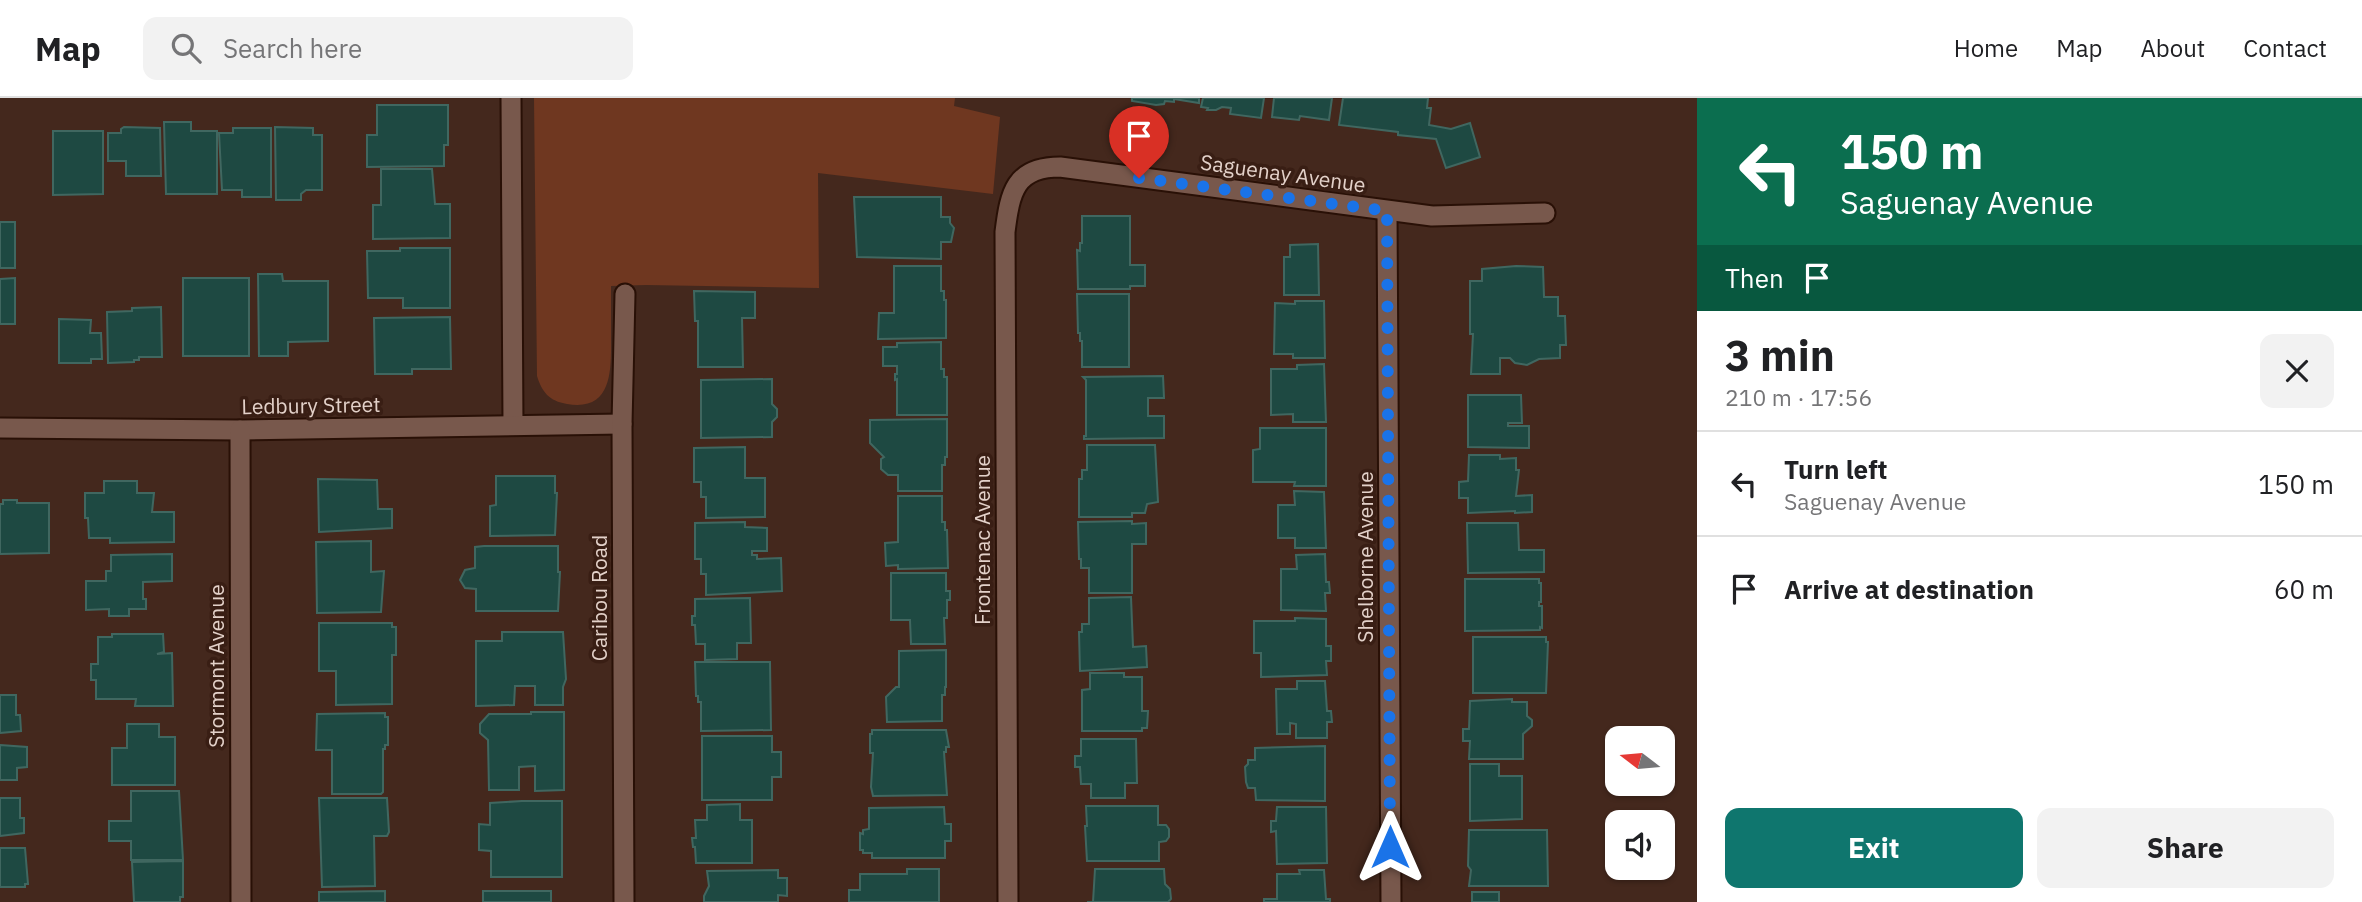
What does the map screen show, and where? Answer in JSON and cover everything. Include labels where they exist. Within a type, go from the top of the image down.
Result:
[{"type":"street","points":[[511,98],[513,425]]},
{"type":"street","name":"Saguenay Avenue","points":[[1020,180],[1029,172],[1042,167],[1060,167],[1432,216],[1545,213]]},
{"type":"street","name":"Frontenac Avenue","points":[[1008,902],[1005,232],[1007,211],[1020,180]]},
{"type":"street","name":"Shelborne Avenue","points":[[1387,211],[1391,902]]},
{"type":"street","name":"Caribou Road","points":[[624,902],[622,424],[625,294]]},
{"type":"street","name":"Ledbury Street","points":[[0,428],[240,430],[622,424]]},
{"type":"street","name":"Stormont Avenue","points":[[240,430],[241,902]]},
{"type":"shaded area","points":[[534,98],[955,98],[954,106],[1000,117],[993,194],[818,173],[819,288],[611,286],[611,361],[607,385],[594,401],[582,405],[567,404],[555,401],[547,395],[537,376]]},
{"type":"building","points":[[1132,98],[1199,98],[1199,103],[1174,99],[1174,102],[1165,101],[1164,104],[1156,105],[1132,101]]},
{"type":"building","points":[[1203,98],[1264,98],[1261,118],[1230,114],[1231,108],[1207,110],[1208,108],[1201,107]]},
{"type":"building","points":[[1274,98],[1332,98],[1329,120],[1300,116],[1299,120],[1272,117]]},
{"type":"building","points":[[1343,98],[1428,98],[1427,108],[1431,108],[1429,125],[1451,129],[1470,123],[1480,157],[1446,168],[1436,139],[1339,125]]},
{"type":"building","points":[[377,105],[448,105],[448,145],[444,145],[444,166],[367,167],[367,135],[377,135]]},
{"type":"building","points":[[164,122],[191,122],[191,131],[217,131],[217,194],[166,194]]},
{"type":"building","points":[[124,127],[160,128],[161,176],[126,176],[126,161],[108,161],[108,133],[121,133]]},
{"type":"building","points":[[275,127],[313,128],[313,135],[322,135],[322,190],[306,190],[301,194],[301,200],[276,200]]},
{"type":"building","points":[[233,128],[271,128],[271,197],[242,197],[242,190],[222,190],[219,133],[233,133]]},
{"type":"building","points":[[53,131],[103,131],[103,194],[53,195]]},
{"type":"building","points":[[381,169],[432,169],[435,204],[450,204],[450,238],[373,239],[373,205],[381,205]]},
{"type":"building","points":[[854,197],[941,197],[941,217],[950,217],[954,228],[951,242],[941,242],[941,259],[857,257]]},
{"type":"building","points":[[1082,216],[1130,216],[1130,265],[1145,265],[1145,286],[1130,286],[1130,289],[1078,289],[1077,250],[1080,251],[1082,243]]},
{"type":"building","points":[[0,222],[15,222],[15,268],[0,268]]},
{"type":"building","points":[[1318,244],[1319,295],[1284,295],[1284,257],[1290,257],[1290,245]]},
{"type":"building","points":[[400,248],[450,248],[450,308],[403,308],[403,298],[368,298],[367,251],[400,251]]},
{"type":"building","points":[[894,266],[941,266],[941,291],[944,291],[946,300],[946,338],[878,339],[879,313],[894,313]]},
{"type":"building","points":[[1543,267],[1544,297],[1558,297],[1558,316],[1565,316],[1566,345],[1560,345],[1560,358],[1539,359],[1527,365],[1515,363],[1510,358],[1500,358],[1500,374],[1471,374],[1473,334],[1470,334],[1470,281],[1482,281],[1482,269]]},
{"type":"building","points":[[258,274],[282,274],[283,281],[328,281],[328,341],[288,342],[288,356],[259,356]]},
{"type":"building","points":[[15,278],[15,324],[0,324],[0,279]]},
{"type":"building","points":[[183,278],[249,278],[249,356],[183,356]]},
{"type":"building","points":[[694,291],[755,292],[755,318],[742,318],[743,367],[698,367],[698,321],[695,321]]},
{"type":"building","points":[[1077,294],[1129,294],[1129,367],[1082,367]]},
{"type":"building","points":[[1295,301],[1324,301],[1325,358],[1293,358],[1293,354],[1274,354],[1275,303],[1295,304]]},
{"type":"building","points":[[161,307],[162,357],[139,357],[139,360],[134,362],[108,363],[107,312]]},
{"type":"building","points":[[450,317],[451,369],[412,369],[412,374],[375,374],[374,318]]},
{"type":"building","points":[[59,319],[91,320],[90,333],[101,333],[102,359],[91,359],[91,363],[59,363]]},
{"type":"building","points":[[941,342],[941,369],[944,369],[944,377],[947,377],[947,415],[897,415],[897,366],[883,366],[883,347],[897,347],[897,343]]},
{"type":"building","points":[[1324,364],[1326,422],[1293,422],[1293,414],[1271,415],[1271,369],[1297,369],[1297,365]]},
{"type":"building","points":[[1163,376],[1164,398],[1148,398],[1148,416],[1164,416],[1164,438],[1084,439],[1086,380],[1083,377]]},
{"type":"building","points":[[772,379],[772,404],[777,409],[777,417],[772,422],[772,437],[701,438],[701,380]]},
{"type":"building","points":[[1468,395],[1521,395],[1522,423],[1508,423],[1508,426],[1529,426],[1529,448],[1468,447]]},
{"type":"building","points":[[947,419],[947,457],[945,465],[942,465],[942,491],[898,491],[898,475],[888,475],[881,469],[881,459],[884,457],[870,443],[870,420]]},
{"type":"building","points":[[1260,428],[1326,428],[1326,486],[1294,486],[1295,482],[1253,482],[1253,450],[1260,449]]},
{"type":"building","points":[[1087,445],[1155,445],[1158,502],[1147,504],[1145,513],[1132,513],[1132,517],[1079,517],[1079,479],[1082,479],[1082,470],[1087,470]]},
{"type":"building","points":[[745,447],[745,478],[765,478],[765,517],[706,518],[706,497],[701,497],[701,482],[694,482],[694,448]]},
{"type":"building","points":[[1469,455],[1516,458],[1516,470],[1519,470],[1516,496],[1532,495],[1532,512],[1468,513],[1468,498],[1459,498],[1459,482],[1468,481]]},
{"type":"building","points":[[496,476],[555,476],[555,535],[490,536],[490,506],[496,505]]},
{"type":"building","points":[[318,479],[377,480],[378,509],[392,509],[392,528],[319,532]]},
{"type":"building","points":[[104,481],[137,481],[137,493],[154,493],[152,512],[174,512],[174,542],[110,543],[110,538],[89,538],[88,518],[85,518],[85,493],[104,493]]},
{"type":"building","points":[[1294,491],[1324,492],[1326,548],[1295,548],[1295,538],[1278,538],[1278,505],[1295,505]]},
{"type":"building","points":[[898,496],[942,496],[942,522],[945,522],[947,530],[948,568],[898,569],[898,565],[886,566],[885,543],[898,542]]},
{"type":"building","points":[[3,500],[49,503],[49,553],[0,554],[0,504],[3,504]]},
{"type":"building","points":[[1132,521],[1132,524],[1146,523],[1146,544],[1132,544],[1132,593],[1089,593],[1089,568],[1081,568],[1079,559],[1078,522]]},
{"type":"building","points":[[745,522],[745,527],[767,528],[767,551],[752,551],[752,555],[757,555],[757,559],[781,558],[782,591],[706,595],[706,574],[701,574],[701,559],[695,559],[695,523]]},
{"type":"building","points":[[1467,523],[1518,523],[1519,550],[1544,550],[1544,572],[1468,573]]},
{"type":"building","points":[[371,541],[371,572],[384,571],[381,612],[317,613],[316,542]]},
{"type":"building","points":[[558,546],[558,611],[476,611],[476,589],[465,588],[460,580],[465,570],[475,568],[475,547]]},
{"type":"building","points":[[172,554],[172,581],[143,582],[146,609],[129,609],[129,616],[109,616],[109,609],[86,610],[86,581],[106,581],[106,571],[111,571],[111,555]]},
{"type":"building","points":[[1325,554],[1326,582],[1329,582],[1330,593],[1325,593],[1326,611],[1281,610],[1281,569],[1297,569],[1296,555]]},
{"type":"building","points":[[891,573],[946,573],[946,591],[950,591],[950,600],[947,600],[947,618],[944,618],[945,644],[911,644],[910,620],[891,620]]},
{"type":"building","points":[[1465,579],[1539,579],[1542,628],[1465,631]]},
{"type":"building","points":[[1131,597],[1133,647],[1146,646],[1147,667],[1080,671],[1079,632],[1082,632],[1082,624],[1089,624],[1089,598]]},
{"type":"building","points":[[750,598],[751,643],[737,643],[737,659],[705,660],[705,644],[696,644],[695,625],[692,625],[695,599]]},
{"type":"building","points":[[1295,618],[1326,619],[1326,646],[1331,646],[1331,661],[1326,661],[1327,675],[1261,677],[1261,653],[1254,653],[1254,621],[1295,621]]},
{"type":"building","points":[[319,623],[392,623],[392,627],[396,627],[396,655],[392,655],[392,704],[336,705],[336,671],[319,671]]},
{"type":"building","points":[[502,632],[563,632],[566,679],[563,705],[535,705],[535,686],[515,686],[514,705],[476,706],[476,641],[502,641]]},
{"type":"building","points":[[112,634],[163,634],[164,652],[157,654],[172,653],[173,706],[135,706],[136,699],[96,699],[96,680],[91,680],[91,664],[98,664],[98,637],[112,637]]},
{"type":"building","points":[[1473,637],[1546,637],[1546,693],[1473,693]]},
{"type":"building","points":[[946,650],[942,721],[887,722],[886,697],[899,687],[899,651]]},
{"type":"building","points":[[695,662],[770,662],[771,730],[701,731],[701,702],[698,702],[696,696]]},
{"type":"building","points":[[1090,673],[1124,673],[1124,677],[1142,677],[1142,711],[1148,711],[1147,728],[1142,728],[1142,731],[1082,731],[1082,690],[1090,689]]},
{"type":"building","points":[[1297,681],[1325,681],[1327,711],[1331,711],[1332,722],[1327,722],[1327,738],[1296,738],[1296,724],[1290,723],[1290,734],[1277,734],[1276,689],[1297,689]]},
{"type":"building","points":[[0,695],[16,695],[16,715],[20,715],[21,731],[0,733]]},
{"type":"building","points":[[1512,699],[1512,702],[1527,702],[1527,716],[1532,720],[1532,726],[1523,734],[1523,759],[1469,759],[1470,741],[1463,741],[1463,729],[1469,729],[1470,701]]},
{"type":"building","points":[[564,712],[564,790],[535,791],[535,766],[519,767],[519,790],[489,790],[488,740],[480,733],[480,724],[489,714]]},
{"type":"building","points":[[385,713],[385,717],[388,717],[388,745],[383,749],[383,792],[332,794],[332,750],[316,750],[317,714]]},
{"type":"building","points":[[127,724],[159,724],[159,737],[175,737],[175,785],[112,785],[112,748],[127,748]]},
{"type":"building","points":[[872,730],[946,730],[949,747],[946,747],[944,752],[947,795],[873,796],[873,753],[870,753]]},
{"type":"building","points":[[702,736],[772,736],[772,752],[781,752],[781,777],[772,777],[772,800],[702,800]]},
{"type":"building","points":[[1081,739],[1136,739],[1137,783],[1125,783],[1125,798],[1091,798],[1091,784],[1081,784],[1080,767],[1075,767],[1075,756],[1081,756]]},
{"type":"building","points":[[0,745],[27,747],[27,767],[17,768],[17,780],[0,780]]},
{"type":"building","points":[[1325,746],[1325,801],[1256,800],[1255,788],[1248,788],[1245,767],[1248,760],[1255,760],[1255,748]]},
{"type":"building","points":[[1470,764],[1499,764],[1499,776],[1522,776],[1522,819],[1470,821]]},
{"type":"building","points":[[131,791],[179,791],[183,860],[131,860],[131,841],[109,841],[109,821],[131,821]]},
{"type":"building","points":[[0,798],[20,798],[20,818],[24,818],[24,833],[0,836]]},
{"type":"building","points":[[319,798],[387,798],[389,832],[387,836],[374,836],[375,886],[322,887]]},
{"type":"building","points":[[562,801],[562,877],[491,877],[491,851],[479,850],[479,824],[490,825],[490,803]]},
{"type":"building","points":[[740,804],[740,820],[752,820],[752,863],[696,863],[692,838],[696,838],[695,820],[707,820],[707,805]]},
{"type":"building","points":[[1086,806],[1158,806],[1158,825],[1166,825],[1169,829],[1166,841],[1159,842],[1159,861],[1087,861]]},
{"type":"building","points":[[944,807],[945,824],[951,824],[951,841],[945,841],[945,858],[872,858],[872,853],[863,853],[863,850],[860,850],[860,833],[863,834],[863,830],[869,829],[869,808]]},
{"type":"building","points":[[1277,807],[1326,807],[1327,863],[1277,864],[1276,831],[1271,832],[1271,821],[1276,821]]},
{"type":"building","points":[[1469,830],[1547,830],[1548,886],[1469,886]]},
{"type":"building","points":[[0,848],[25,848],[28,884],[25,884],[25,887],[0,887]]},
{"type":"building","points":[[183,861],[183,897],[180,897],[180,902],[134,902],[132,862]]},
{"type":"building","points":[[907,869],[939,869],[939,902],[849,902],[849,890],[860,890],[860,874],[907,874]]},
{"type":"building","points":[[1095,869],[1164,869],[1165,884],[1170,889],[1171,899],[1168,902],[1093,902]]},
{"type":"building","points":[[778,870],[778,878],[787,878],[787,896],[778,895],[778,902],[704,902],[709,886],[707,871]]},
{"type":"building","points":[[1299,870],[1324,870],[1326,899],[1330,899],[1330,902],[1264,902],[1264,899],[1277,899],[1277,874],[1300,874]]},
{"type":"building","points":[[385,891],[385,902],[319,902],[319,892]]},
{"type":"building","points":[[483,891],[551,891],[551,902],[483,902]]},
{"type":"building","points":[[1472,892],[1499,892],[1499,902],[1472,902]]},
{"type":"route","points":[[1139,178],[1387,211],[1390,847]]}]
